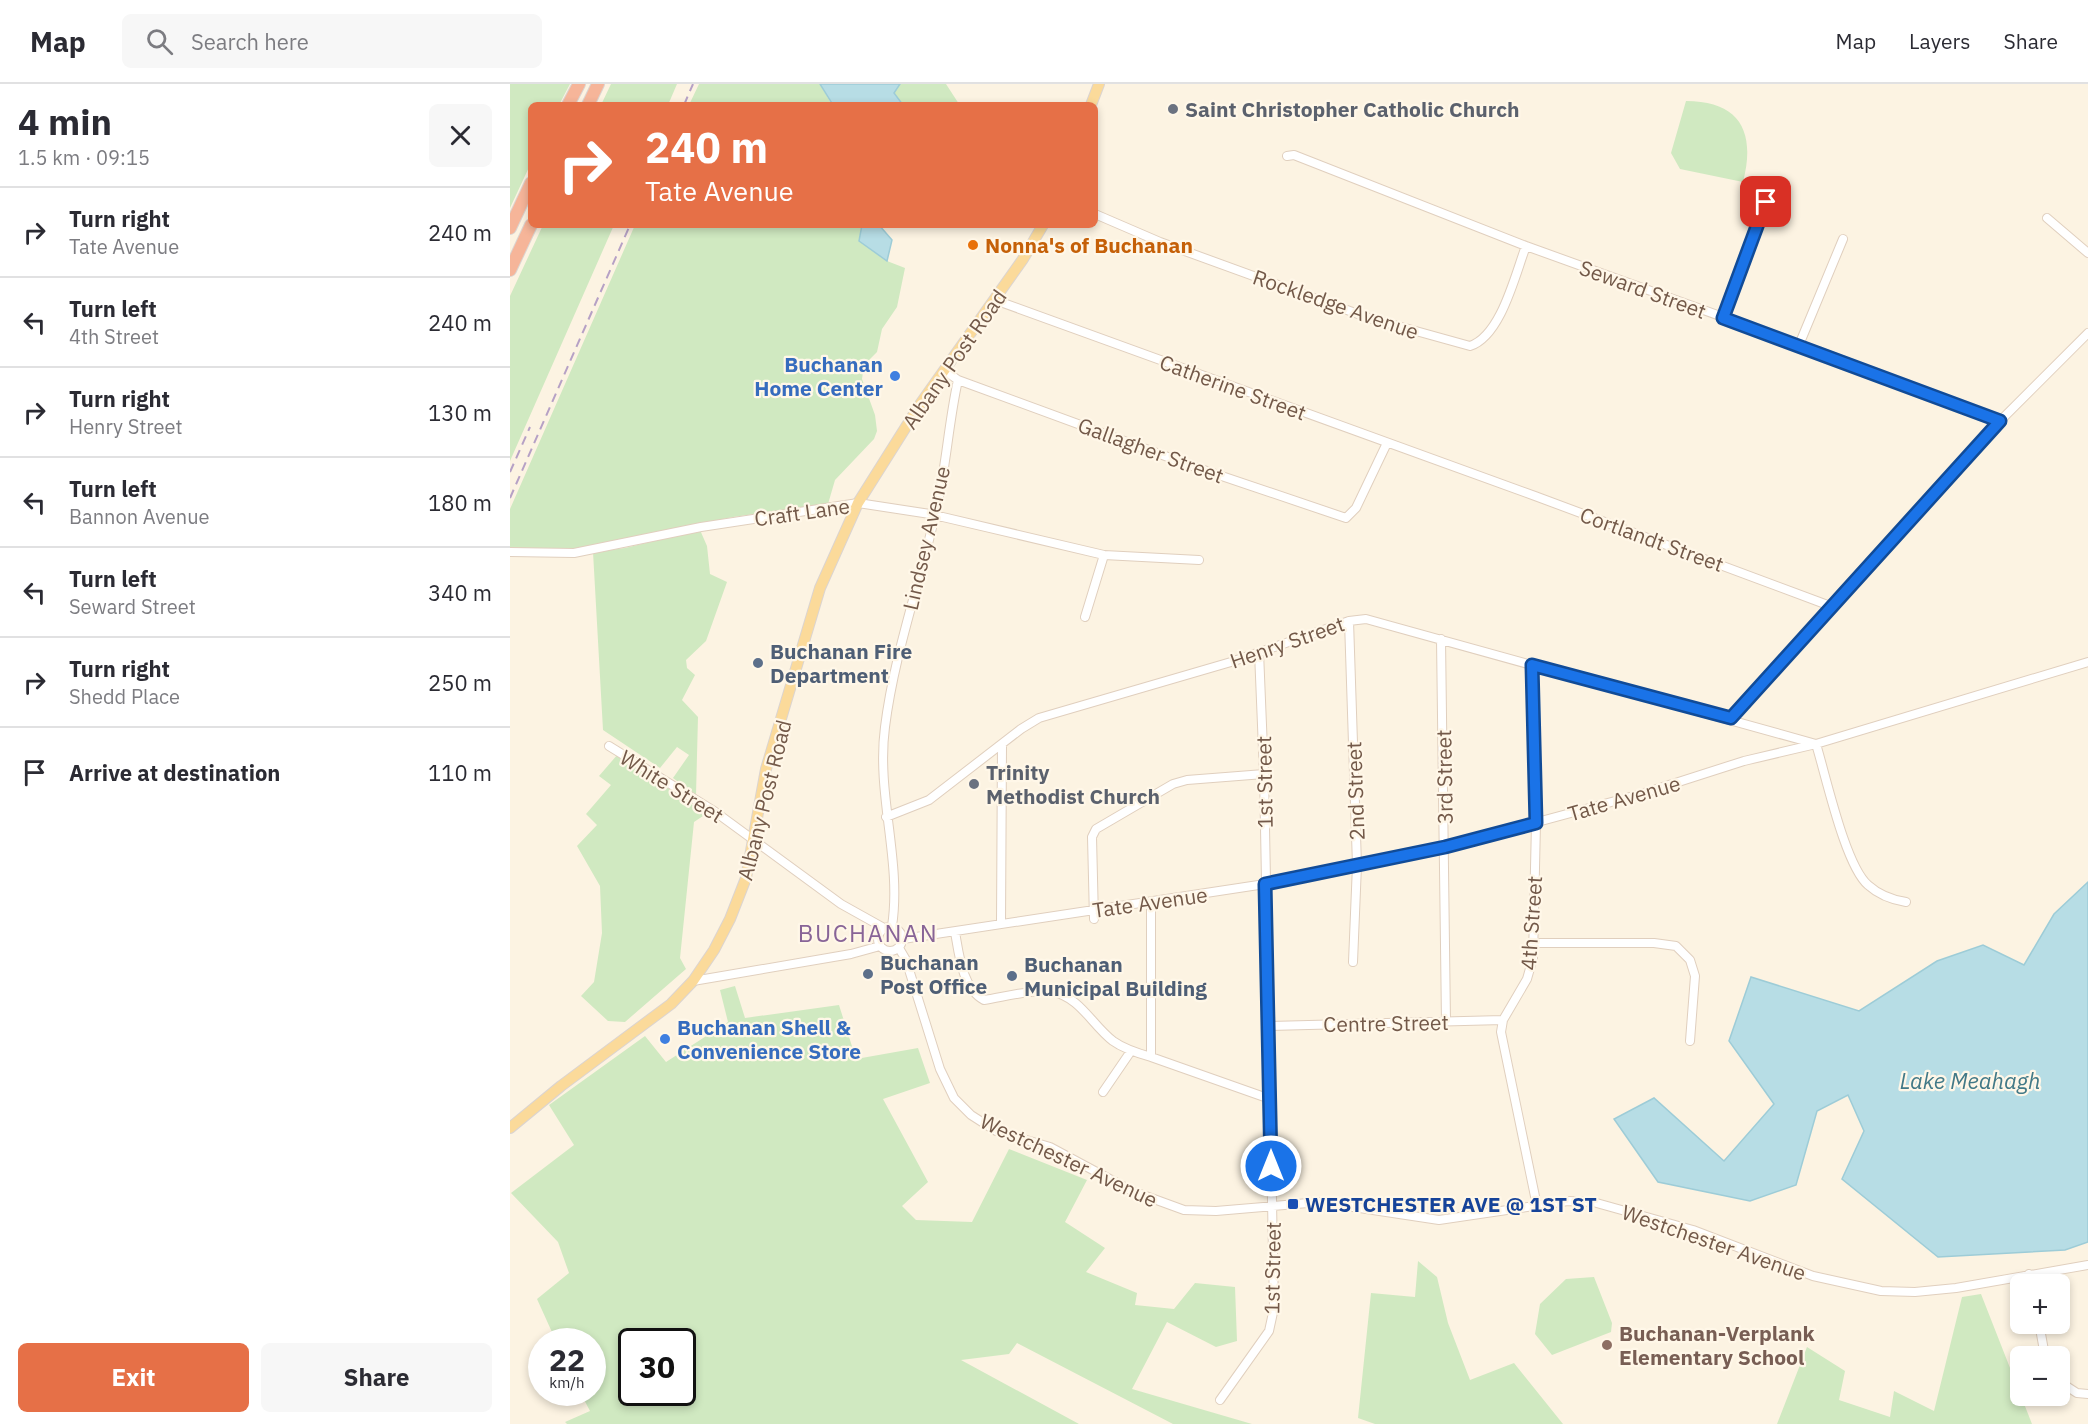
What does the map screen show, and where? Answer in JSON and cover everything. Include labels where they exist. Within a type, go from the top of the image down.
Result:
[{"type":"highway","points":[[570,102],[579,84]]},
{"type":"highway","points":[[589,102],[598,84]]},
{"type":"highway","points":[[510,228],[528,189]]},
{"type":"highway","points":[[510,270],[530,228]]},
{"type":"main road","points":[[1092,102],[1099,84]]},
{"type":"main road","name":"Albany Post Road","points":[[510,1128],[561,1086],[666,1009],[693,981],[730,919],[746,878],[766,769],[820,588],[858,503],[944,370],[995,300],[1041,228]]},
{"type":"street","name":"Seward Street","points":[[1287,156],[1294,155],[1526,246],[2000,421]]},
{"type":"street","points":[[1723,318],[1766,202]]},
{"type":"street","name":"Rockledge Avenue","points":[[1098,215],[1171,246],[1369,318],[1470,345],[1478,343],[1497,322],[1526,246]]},
{"type":"street","points":[[2047,218],[2088,253]]},
{"type":"street","points":[[1799,345],[1843,239]]},
{"type":"street","name":"Catherine Street","points":[[995,300],[1471,473]]},
{"type":"street","points":[[1731,718],[2000,421],[2088,333]]},
{"type":"street","points":[[944,370],[957,381]]},
{"type":"street","name":"Gallagher Street","points":[[957,381],[1195,467],[1345,518],[1356,508],[1387,443]]},
{"type":"street","name":"Lindsey Avenue","points":[[888,927],[896,903],[882,780],[885,728],[905,627],[935,516],[957,381]]},
{"type":"street","name":"Cortlandt Street","points":[[1471,473],[1833,607]]},
{"type":"street","name":"Craft Lane","points":[[510,552],[574,553],[690,529],[858,503],[935,516],[1104,555],[1198,561]]},
{"type":"street","points":[[1085,617],[1104,555]]},
{"type":"street","name":"Henry Street","points":[[886,817],[929,800],[1039,718],[1259,652],[1349,621],[1366,619],[1731,718],[1816,744]]},
{"type":"street","name":"2nd Street","points":[[1349,621],[1357,865],[1353,962]]},
{"type":"street","name":"3rd Street","points":[[1441,639],[1446,1022]]},
{"type":"street","name":"1st Street","points":[[1220,1400],[1262,1343],[1272,1322],[1273,1206],[1264,774],[1259,652]]},
{"type":"street","name":"Tate Avenue","points":[[901,944],[1001,923],[1094,914],[1265,884],[1445,847],[1641,794],[1744,761],[1816,744],[2088,662]]},
{"type":"street","name":"4th Street","points":[[1503,1020],[1527,979],[1533,958],[1536,823],[1532,665]]},
{"type":"street","points":[[1816,744],[1855,867],[1868,885],[1876,891],[1906,902]]},
{"type":"street","points":[[1001,923],[1002,745]]},
{"type":"street","name":"White Street","points":[[609,746],[714,811],[841,904],[888,927]]},
{"type":"street","points":[[1094,914],[1093,833],[1173,784],[1187,780],[1264,774]]},
{"type":"street","points":[[1151,1057],[1152,903]]},
{"type":"street","points":[[888,927],[899,930],[901,944],[889,951],[880,945],[878,936],[888,927]]},
{"type":"street","points":[[955,932],[965,975],[977,996],[984,1000],[1049,992],[1060,994],[1070,998],[1110,1039],[1131,1051],[1270,1098]]},
{"type":"street","points":[[1533,943],[1654,943],[1676,946],[1690,960],[1695,976],[1690,1041]]},
{"type":"street","name":"Westchester Avenue","points":[[901,944],[947,1085],[954,1098],[979,1121],[996,1131],[1050,1147],[1132,1191],[1184,1210],[1208,1212],[1320,1202],[1439,1220],[1568,1202],[1593,1202],[1703,1233],[1813,1276],[1881,1291],[1915,1292],[1956,1288],[2010,1278]]},
{"type":"street","points":[[693,981],[851,954],[880,945]]},
{"type":"street","points":[[1503,1020],[1501,1032],[1537,1206]]},
{"type":"street","name":"Centre Street","points":[[1269,1026],[1503,1020]]},
{"type":"street","points":[[1103,1092],[1131,1051]]},
{"type":"street","name":"Westchester Avenue","points":[[2029,1274],[2088,1265]]},
{"type":"street","points":[[2070,1388],[2077,1393],[2088,1394]]},
{"type":"green space","points":[[510,84],[570,84],[561,102],[528,102],[528,169],[510,208]]},
{"type":"green space","points":[[611,84],[677,84],[669,102],[602,102]]},
{"type":"green space","points":[[699,84],[820,84],[830,102],[690,102]]},
{"type":"green space","points":[[900,84],[946,84],[958,102],[901,102],[894,93]]},
{"type":"green space","points":[[1686,101],[1704,102],[1720,107],[1731,113],[1740,123],[1745,134],[1747,148],[1743,182],[1680,169],[1671,153]]},
{"type":"green space","points":[[542,228],[613,228],[510,461],[510,296]]},
{"type":"green space","points":[[634,228],[862,228],[860,241],[887,261],[905,268],[897,307],[882,329],[877,352],[864,365],[862,379],[875,415],[877,431],[874,439],[835,480],[828,504],[733,517],[581,548],[510,548],[510,509]]},
{"type":"green space","points":[[700,530],[707,546],[710,574],[727,582],[706,641],[686,660],[687,668],[695,675],[682,700],[698,717],[696,795],[673,778],[689,755],[677,747],[660,768],[603,730],[593,552],[625,548]]},
{"type":"green space","points":[[618,754],[706,814],[694,822],[680,958],[686,969],[625,1022],[608,1021],[581,996],[594,982],[602,933],[600,886],[577,846],[597,825],[586,814],[611,785],[599,776]]},
{"type":"green space","points":[[735,986],[745,1018],[839,1005],[856,1059],[918,1048],[930,1083],[883,1099],[928,1182],[902,1206],[916,1220],[972,1222],[1009,1149],[1087,1180],[1065,1222],[1105,1248],[1086,1272],[1137,1293],[1135,1305],[1174,1309],[1195,1283],[1235,1287],[1237,1341],[1216,1347],[1167,1322],[1132,1389],[1252,1424],[1173,1424],[1017,1343],[1009,1354],[961,1360],[1079,1424],[567,1424],[565,1422],[590,1411],[587,1406],[606,1406],[606,1328],[550,1328],[537,1299],[569,1273],[558,1242],[511,1193],[574,1145],[549,1105],[645,1036],[666,1062],[728,1022],[720,990]]},
{"type":"green space","points":[[1418,1261],[1437,1277],[1448,1323],[1470,1380],[1514,1363],[1563,1424],[1375,1424],[1358,1418],[1371,1293],[1415,1297]]},
{"type":"green space","points":[[1594,1277],[1612,1323],[1611,1332],[1552,1355],[1535,1334],[1540,1304],[1566,1279]]},
{"type":"green space","points":[[1981,1294],[2010,1368],[2010,1406],[2025,1406],[2032,1424],[1777,1424],[1807,1347],[1845,1371],[1839,1400],[1890,1417],[1894,1391],[1934,1411],[1962,1297]]},
{"type":"water","points":[[820,84],[900,84],[894,93],[901,102],[831,102]]},
{"type":"water","points":[[861,228],[882,228],[892,240],[887,261],[859,241]]},
{"type":"water","name":"Lake Meahagh","points":[[2088,882],[2088,1242],[2065,1250],[1938,1257],[1842,1179],[1864,1131],[1848,1095],[1817,1111],[1796,1185],[1750,1201],[1658,1182],[1614,1119],[1654,1098],[1724,1161],[1774,1104],[1729,1041],[1751,977],[1859,1011],[1937,961],[1983,945],[2024,965],[2054,914]]},
{"type":"railway","points":[[685,102],[693,84]]},
{"type":"railway","points":[[510,498],[629,228]]},
{"type":"railway","points":[[510,472],[530,427]]},
{"type":"place","name":"Saint Christopher Catholic Church","points":[[1173,109]]},
{"type":"place","name":"Nonna's of Buchanan","points":[[973,245]]},
{"type":"place","name":"Buchanan Home Center","points":[[895,376]]},
{"type":"place","name":"Buchanan Fire Department","points":[[758,663]]},
{"type":"place","name":"Trinity Methodist Church","points":[[974,784]]},
{"type":"place","name":"Buchanan Post Office","points":[[868,974]]},
{"type":"place","name":"Buchanan Municipal Building","points":[[1012,976]]},
{"type":"place","name":"Buchanan Shell & Convenience Store","points":[[665,1039]]},
{"type":"place","name":"WESTCHESTER AVE @ 1ST ST","points":[[1293,1204]]},
{"type":"place","name":"Buchanan-Verplank Elementary School","points":[[1607,1345]]},
{"type":"district","name":"BUCHANAN","points":[[868,933]]},
{"type":"route","points":[[1271,1166],[1265,884],[1445,847],[1536,823],[1532,665],[1731,718],[2000,421],[1922,393],[1831,356],[1723,318],[1766,202]]}]
